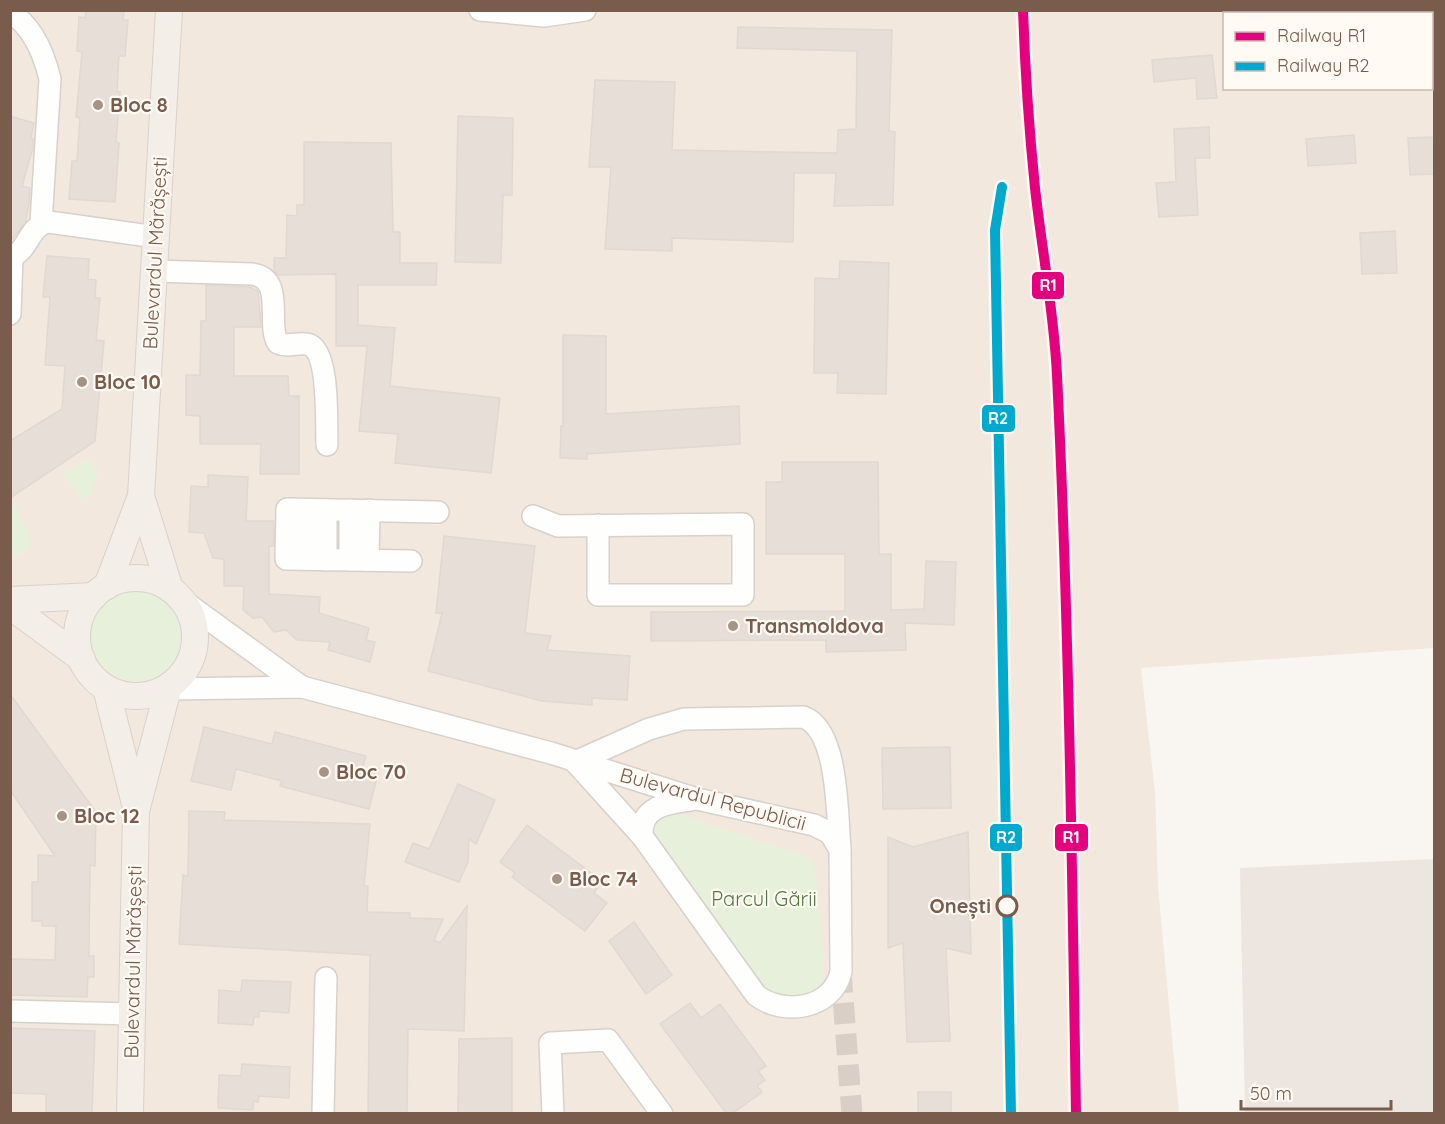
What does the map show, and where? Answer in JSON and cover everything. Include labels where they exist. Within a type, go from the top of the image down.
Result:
[{"type":"main road","name":"Bulevardul Mărășești","points":[[100,591],[141,496],[169,10]]},
{"type":"main road","name":"Bulevardul Mărășești","points":[[141,496],[176,595]]},
{"type":"main road","points":[[10,600],[100,591],[122,580],[139,578],[155,581],[176,595],[190,615],[195,632],[194,649],[181,676],[168,688],[140,696],[123,694],[106,688],[91,676],[77,643],[78,626],[84,610],[100,591]]},
{"type":"main road","points":[[10,606],[82,659]]},
{"type":"main road","name":"Bulevardul Mărășești","points":[[106,688],[136,811]]},
{"type":"main road","name":"Bulevardul Mărășești","points":[[130,1113],[136,811],[168,688]]},
{"type":"street","points":[[480,10],[544,16],[585,10]]},
{"type":"street","points":[[10,12],[20,18],[30,32],[44,58],[50,79],[41,223]]},
{"type":"street","points":[[10,314],[11,257],[23,249],[29,234],[41,223],[50,222],[156,237]]},
{"type":"street","points":[[154,271],[252,274],[262,278],[268,285],[274,305],[275,339],[278,344],[308,344],[315,350],[320,360],[325,386],[327,445]]},
{"type":"street","points":[[411,561],[286,559],[286,509],[438,512]]},
{"type":"street","points":[[316,510],[316,560]]},
{"type":"street","points":[[359,560],[360,510]]},
{"type":"street","points":[[533,516],[553,526],[598,525],[743,524],[743,595],[598,595],[598,525]]},
{"type":"street","name":"Bulevardul Republicii","points":[[176,595],[303,687]]},
{"type":"street","name":"Bulevardul Republicii","points":[[168,688],[303,687],[697,798],[814,825],[830,833],[840,850]]},
{"type":"street","name":"Bulevardul Republicii","points":[[803,717],[811,720],[824,734],[831,757],[840,850],[839,979],[815,1002],[794,1008],[769,1005],[756,995],[642,836],[575,762],[640,733],[684,719],[803,717]]},
{"type":"street","points":[[642,836],[643,822],[658,806],[697,798]]},
{"type":"street","points":[[323,1113],[326,978]]},
{"type":"street","points":[[10,1011],[132,1014]]},
{"type":"street","points":[[553,1113],[550,1043],[608,1040],[662,1113]]},
{"type":"shaded area","points":[[10,11],[1434,11],[1434,648],[1141,668],[1155,793],[1158,887],[1179,1113],[11,1113]]},
{"type":"shaded area","points":[[1434,859],[1434,1113],[1245,1113],[1240,868]]},
{"type":"green space","points":[[87,459],[94,466],[98,478],[90,495],[81,498],[62,473]]},
{"type":"green space","points":[[14,503],[32,541],[27,551],[16,557],[10,555],[11,506]]},
{"type":"green space","points":[[137,590],[154,594],[169,604],[179,619],[183,636],[179,653],[169,668],[154,678],[137,682],[120,678],[105,668],[95,653],[91,636],[95,619],[105,604],[120,594]]},
{"type":"green space","name":"Parcul Gării","points":[[668,811],[811,858],[816,875],[824,967],[822,979],[817,988],[802,996],[793,997],[763,992],[656,837],[653,822]]},
{"type":"building","name":"Bloc 8","points":[[86,10],[124,10],[123,20],[128,20],[125,56],[119,56],[117,91],[120,92],[116,142],[119,143],[115,202],[69,199],[72,161],[77,161],[80,118],[76,117],[82,52],[77,51],[79,17],[85,18]]},
{"type":"building","points":[[738,27],[892,30],[889,131],[895,132],[893,205],[834,206],[836,173],[794,173],[793,242],[672,238],[672,251],[605,249],[611,167],[589,167],[595,80],[675,82],[672,150],[837,153],[838,130],[856,129],[857,51],[737,48]]},
{"type":"building","points":[[1212,55],[1217,98],[1197,99],[1196,78],[1154,82],[1152,60]]},
{"type":"building","points":[[10,116],[34,123],[31,138],[33,148],[22,186],[30,188],[29,205],[25,223],[10,242]]},
{"type":"building","points":[[458,116],[513,118],[512,195],[503,195],[501,263],[455,262]]},
{"type":"building","points":[[1209,127],[1210,158],[1195,158],[1198,215],[1159,217],[1156,183],[1176,182],[1174,129]]},
{"type":"building","points":[[1354,135],[1356,163],[1308,166],[1306,139]]},
{"type":"building","points":[[1434,137],[1434,174],[1410,175],[1408,138]]},
{"type":"building","points":[[304,142],[391,143],[393,232],[400,232],[400,263],[437,263],[436,285],[358,285],[358,325],[395,328],[390,386],[500,398],[491,473],[395,463],[398,434],[359,431],[367,346],[336,346],[336,274],[278,275],[274,271],[274,258],[286,258],[287,215],[297,216],[297,205],[304,205]]},
{"type":"building","points":[[1395,231],[1397,273],[1362,274],[1360,233]]},
{"type":"building","name":"Bloc 10","points":[[47,256],[89,259],[88,279],[96,280],[95,298],[100,298],[96,340],[104,341],[95,441],[10,498],[10,441],[62,409],[65,366],[45,365],[50,297],[43,297]]},
{"type":"building","points":[[840,261],[889,263],[886,394],[837,393],[838,373],[814,373],[815,278],[839,279]]},
{"type":"building","points":[[206,285],[250,287],[258,291],[261,327],[234,327],[234,376],[288,376],[289,396],[299,396],[299,474],[260,474],[261,444],[200,444],[200,416],[186,415],[186,375],[200,375],[201,321],[206,321]]},
{"type":"building","points":[[563,335],[606,336],[606,414],[739,406],[740,444],[587,454],[587,459],[560,458],[561,426],[563,426]]},
{"type":"building","points":[[782,462],[878,462],[879,554],[891,554],[891,610],[924,609],[926,561],[956,562],[954,625],[905,623],[906,650],[826,652],[826,640],[651,641],[651,612],[845,611],[845,554],[766,554],[766,482],[782,482]]},
{"type":"building","points":[[208,475],[248,477],[246,521],[274,521],[274,546],[269,546],[269,594],[320,597],[319,613],[369,628],[366,640],[375,642],[370,662],[328,650],[330,642],[297,640],[286,630],[274,632],[262,617],[253,618],[243,610],[244,586],[224,586],[224,559],[213,558],[204,533],[189,532],[191,486],[208,487]]},
{"type":"building","points":[[444,536],[535,546],[525,633],[551,636],[547,650],[630,656],[627,700],[592,698],[592,705],[542,701],[428,671],[442,613],[436,613]]},
{"type":"building","name":"Bloc 12","points":[[10,694],[96,812],[95,866],[90,865],[89,947],[89,956],[94,956],[94,977],[88,977],[87,997],[10,995],[10,959],[55,960],[56,926],[42,926],[42,921],[32,921],[32,882],[38,882],[38,855],[55,856],[10,790]]},
{"type":"building","name":"Bloc 70","points":[[204,727],[272,744],[275,732],[366,756],[362,770],[378,774],[369,809],[280,786],[282,781],[236,769],[231,790],[191,781]]},
{"type":"building","points":[[950,747],[951,808],[883,809],[882,748]]},
{"type":"building","points":[[458,784],[495,800],[476,844],[469,839],[468,862],[459,882],[405,862],[413,843],[429,849]]},
{"type":"building","points":[[189,811],[225,812],[224,820],[370,824],[364,886],[368,886],[367,912],[410,913],[410,918],[443,919],[434,940],[440,943],[467,906],[464,1031],[408,1029],[407,1113],[368,1113],[370,955],[179,944],[183,875],[188,876]]},
{"type":"building","name":"Bloc 74","points":[[527,825],[602,881],[594,893],[607,903],[585,931],[512,877],[515,873],[500,862]]},
{"type":"building","name":"Onești","points":[[968,832],[971,954],[946,948],[950,1041],[907,1042],[903,943],[888,948],[888,837],[913,847]]},
{"type":"building","points":[[634,922],[672,975],[646,994],[609,941]]},
{"type":"building","points":[[242,980],[291,982],[289,1013],[259,1011],[259,1017],[254,1017],[253,1025],[218,1023],[219,990],[241,992]]},
{"type":"building","points":[[690,1003],[701,1018],[720,1004],[766,1066],[758,1071],[765,1080],[757,1086],[762,1092],[733,1113],[726,1113],[660,1024]]},
{"type":"building","points":[[10,1028],[95,1031],[92,1113],[46,1113],[46,1094],[10,1093]]},
{"type":"building","points":[[512,1038],[512,1113],[458,1113],[459,1039]]},
{"type":"building","points":[[242,1064],[290,1067],[289,1098],[259,1096],[258,1102],[254,1101],[253,1110],[218,1108],[219,1075],[241,1076]]},
{"type":"building","points":[[918,1092],[951,1092],[951,1113],[918,1113]]},
{"type":"tunnel","points":[[841,972],[852,1114]]},
{"type":"rail line","name":"R1","points":[[1023,10],[1033,166],[1057,375],[1067,652],[1076,1114]]},
{"type":"rail line","name":"R2","points":[[1002,187],[995,230],[1011,1114]]},
{"type":"place","name":"Bloc 8","points":[[98,105]]},
{"type":"place","name":"Bloc 10","points":[[82,382]]},
{"type":"place","name":"Transmoldova","points":[[733,626]]},
{"type":"place","name":"Bloc 70","points":[[324,772]]},
{"type":"place","name":"Bloc 12","points":[[62,816]]},
{"type":"place","name":"Bloc 74","points":[[557,879]]},
{"type":"place","name":"Onești","points":[[1007,906]]}]
